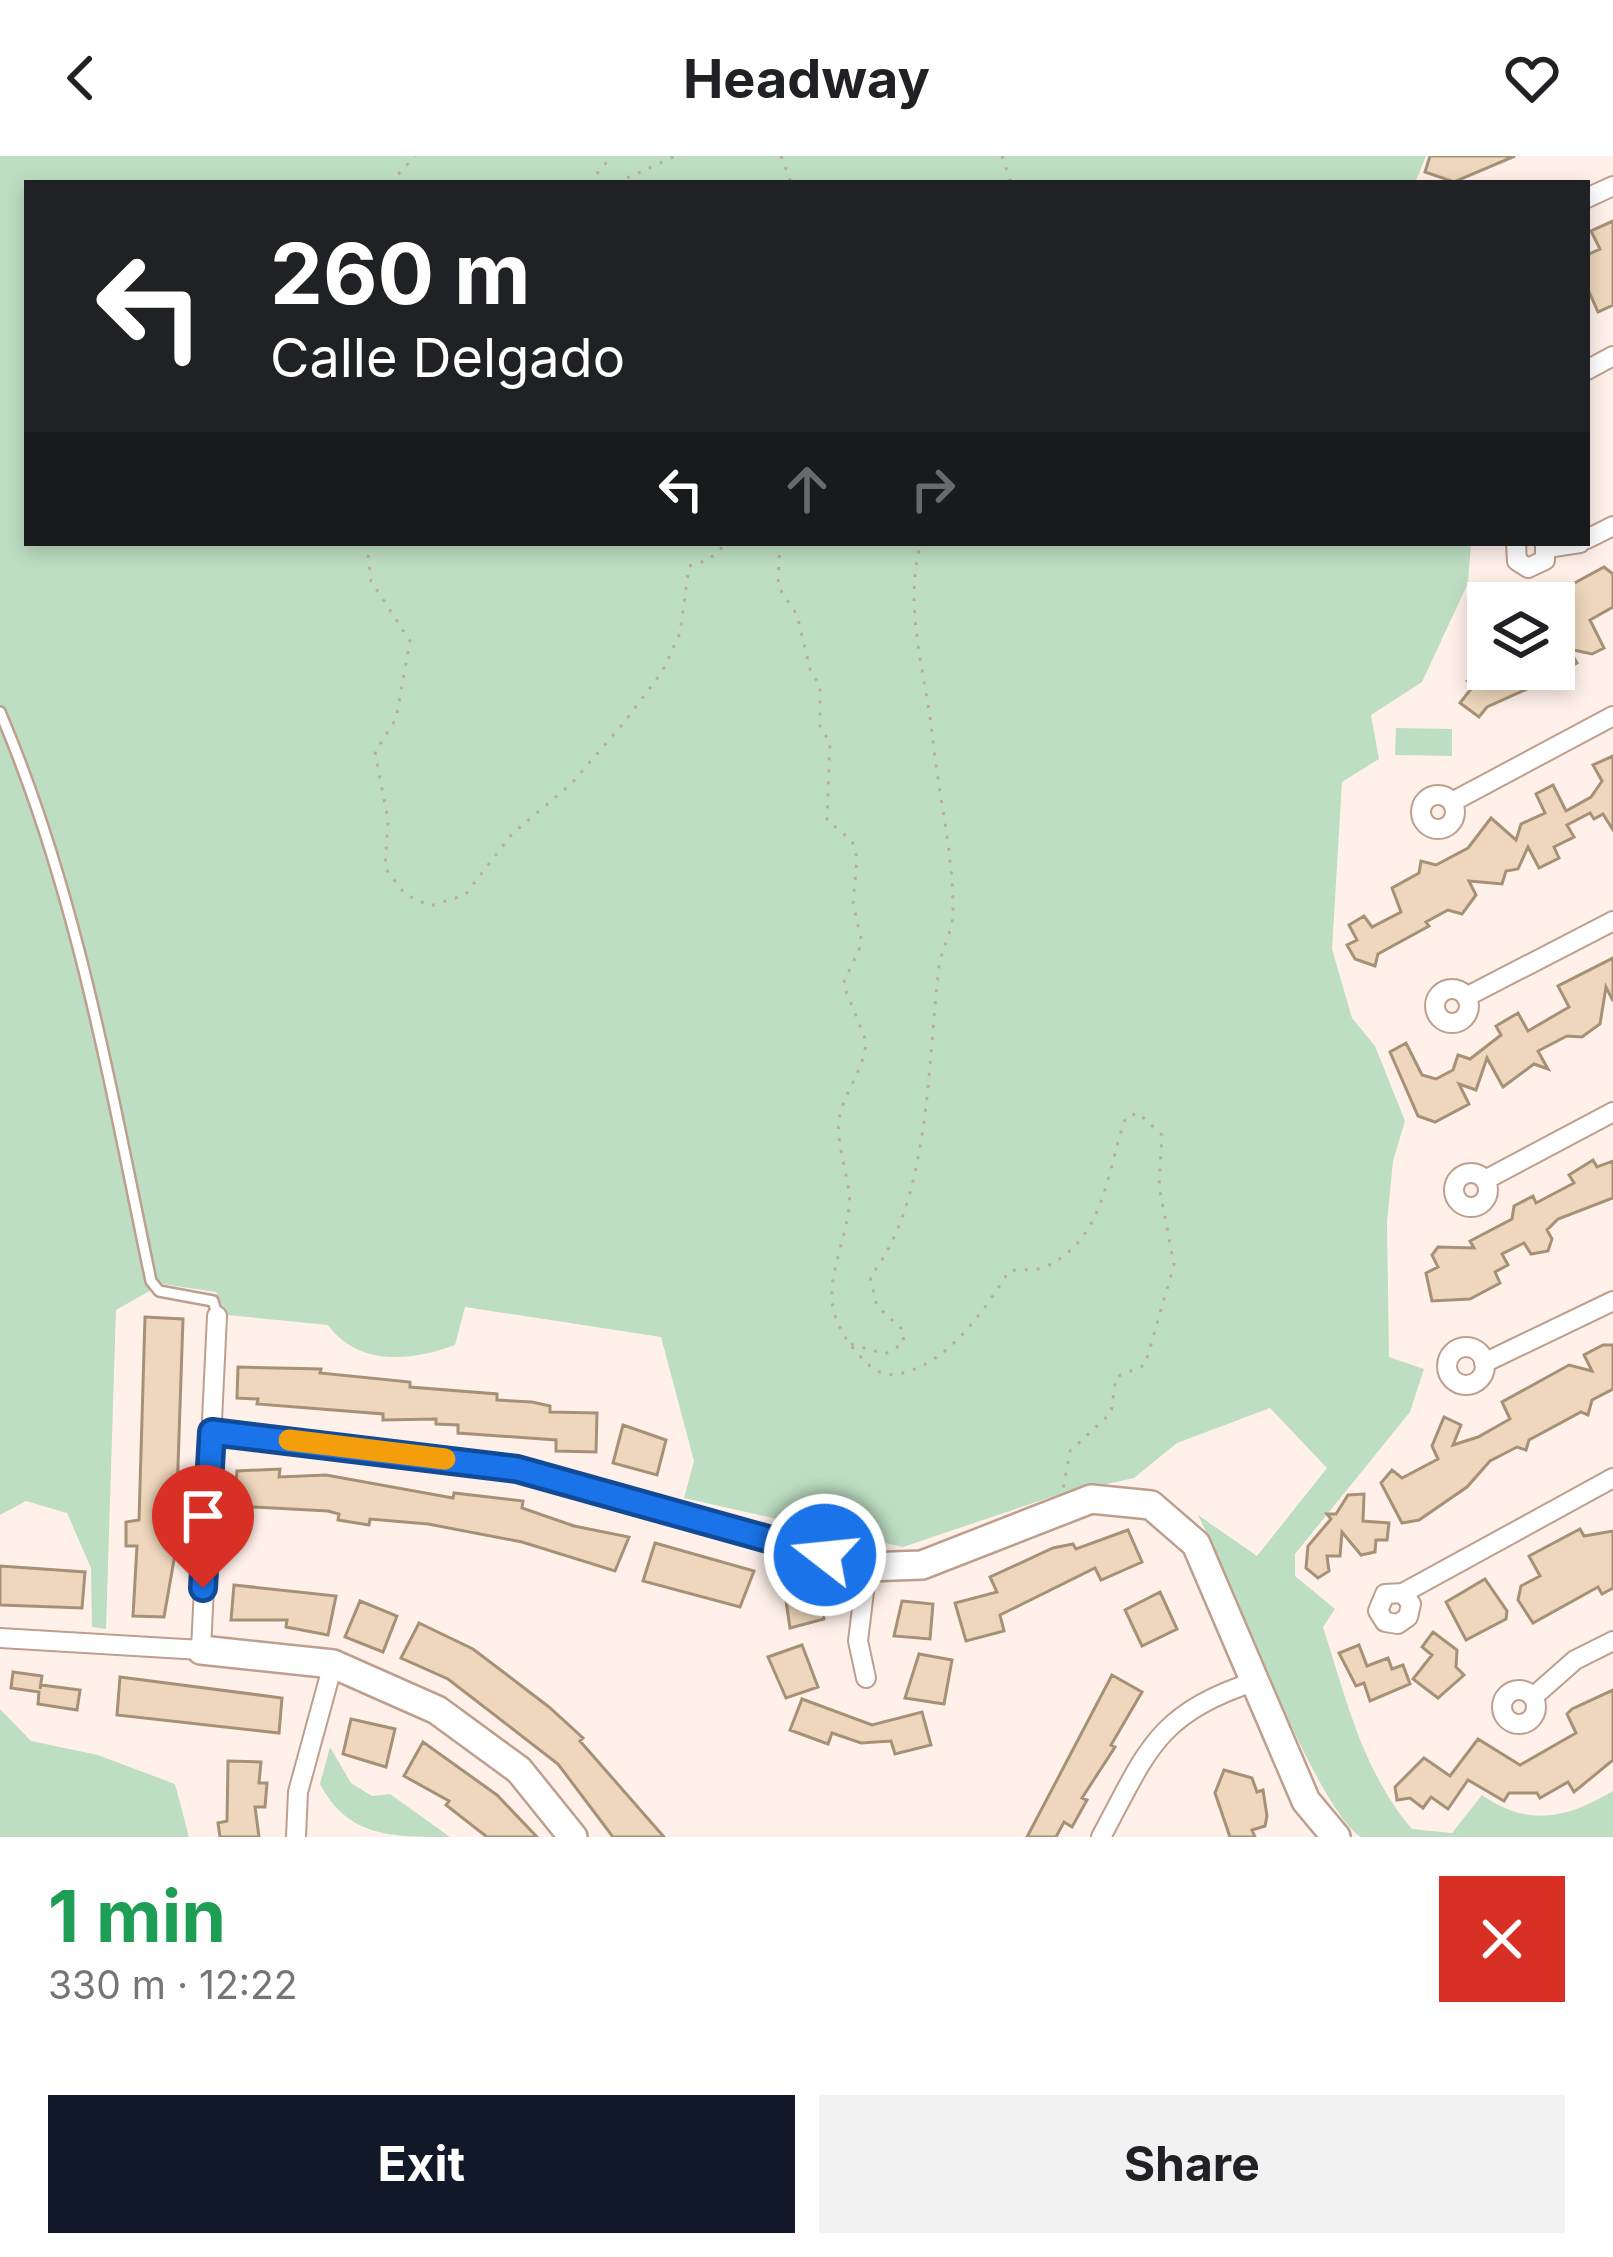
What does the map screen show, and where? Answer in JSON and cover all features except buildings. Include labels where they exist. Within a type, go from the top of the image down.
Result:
[{"type":"street","points":[[1516,546],[1517,561],[1528,568],[1545,560],[1546,546]]},
{"type":"street","points":[[1452,802],[1613,716]]},
{"type":"street","points":[[1466,997],[1613,921]]},
{"type":"street","points":[[1485,1180],[1613,1112]]},
{"type":"street","points":[[1484,1363],[1613,1301]]},
{"type":"street","points":[[201,1650],[217,1316]]},
{"type":"street","points":[[212,1432],[517,1469],[866,1567],[922,1565],[1091,1499],[1151,1505],[1196,1544],[1306,1801],[1336,1837]]},
{"type":"street","points":[[1403,1593],[1613,1478]]},
{"type":"street","points":[[866,1567],[858,1641],[866,1678]]},
{"type":"street","points":[[0,1638],[201,1650],[333,1664],[437,1710],[519,1770],[573,1837]]},
{"type":"street","points":[[1533,1697],[1576,1660],[1613,1641]]},
{"type":"street","points":[[296,1837],[298,1792],[333,1664]]},
{"type":"street","points":[[1101,1837],[1146,1754],[1172,1719],[1198,1702],[1256,1681]]},
{"type":"lane","points":[[0,712],[32,787],[90,1003],[151,1281],[159,1292],[213,1300],[217,1316]]},
{"type":"path","points":[[393,180],[415,156]]},
{"type":"path","points":[[592,180],[612,156]]},
{"type":"path","points":[[623,180],[675,156]]},
{"type":"path","points":[[368,546],[370,581],[410,641],[396,719],[375,752],[388,820],[385,868],[405,894],[430,906],[465,895],[512,834],[600,754],[666,665],[685,620],[688,566],[708,560],[724,546]]},
{"type":"path","points":[[780,546],[776,569],[781,599],[797,615],[811,674],[820,685],[820,728],[830,746],[827,820],[852,841],[857,858],[854,903],[862,943],[843,985],[866,1041],[839,1118],[842,1178],[850,1202],[831,1278],[835,1319],[849,1344],[886,1375],[903,1374],[944,1352],[1009,1271],[1052,1264],[1083,1236],[1099,1213],[1126,1118],[1138,1113],[1149,1118],[1162,1136],[1159,1186],[1174,1265],[1145,1365],[1116,1377],[1111,1412],[1070,1451],[1062,1478],[1064,1508]]},
{"type":"path","points":[[849,1344],[885,1354],[903,1343],[904,1331],[877,1306],[870,1277],[886,1257],[908,1201],[936,1041],[939,964],[953,918],[930,715],[916,651],[921,546]]},
{"type":"green space","points":[[0,156],[1426,156],[1416,180],[24,180],[24,546],[1471,546],[1467,585],[1422,682],[1371,715],[1379,759],[1342,782],[1332,949],[1352,1018],[1375,1046],[1405,1121],[1393,1161],[1387,1223],[1389,1357],[1424,1369],[1410,1412],[1295,1554],[1295,1576],[1335,1609],[1323,1627],[1348,1707],[1368,1759],[1412,1829],[1452,1833],[1482,1795],[1515,1812],[1547,1816],[1579,1808],[1613,1791],[1613,1837],[1361,1837],[1342,1818],[1274,1689],[1198,1515],[1257,1556],[1327,1468],[1270,1408],[1177,1443],[1134,1478],[1054,1496],[903,1547],[684,1498],[694,1461],[661,1337],[465,1307],[455,1345],[421,1355],[387,1357],[355,1348],[328,1325],[227,1315],[216,1292],[162,1284],[116,1310],[106,1629],[92,1627],[91,1568],[67,1513],[26,1501],[0,1515]]},
{"type":"green space","points":[[1396,728],[1452,729],[1452,756],[1395,755]]},
{"type":"green space","points":[[0,1709],[31,1741],[98,1755],[175,1784],[189,1837],[0,1837]]},
{"type":"green space","points":[[330,1747],[351,1783],[372,1796],[390,1794],[450,1837],[390,1834],[344,1815],[320,1784]]},
{"type":"slow traffic","points":[[289,1440],[445,1459]]},
{"type":"route","points":[[203,1588],[212,1432],[517,1469],[825,1555]]}]
